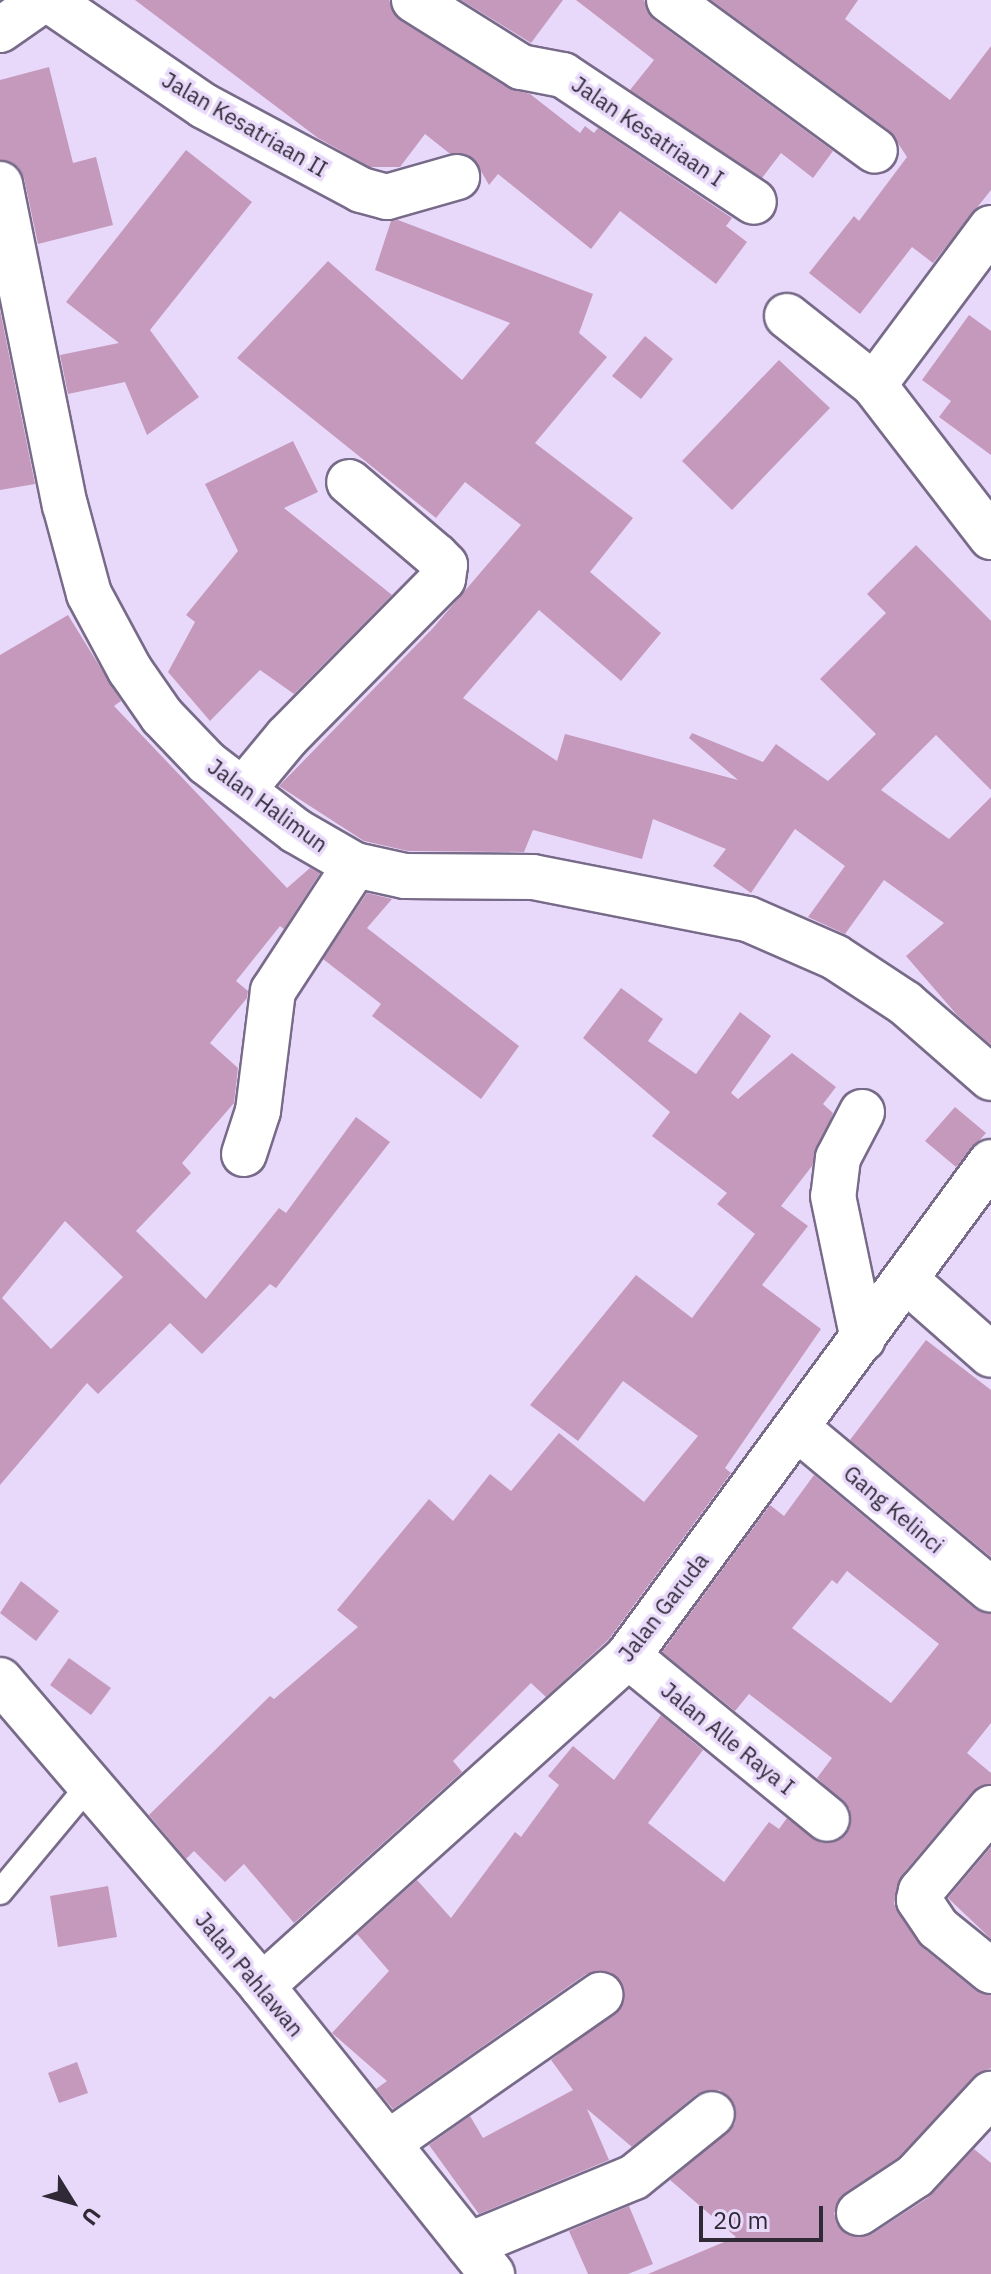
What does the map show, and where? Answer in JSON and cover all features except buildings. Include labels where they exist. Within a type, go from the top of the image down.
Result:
[{"type":"street","points":[[0,30],[46,0]]},
{"type":"street","name":"Jalan Kesatriaan II","points":[[46,0],[204,106],[361,190],[387,197],[457,177]]},
{"type":"street","name":"Jalan Kesatriaan I","points":[[414,0],[521,67],[563,75],[754,202]]},
{"type":"street","points":[[669,0],[875,151]]},
{"type":"street","name":"Jalan Halimun","points":[[0,184],[65,505],[89,594],[130,670],[162,716],[243,790],[296,831],[355,865],[405,876],[533,877],[748,919],[835,957],[905,1003],[991,1078]]},
{"type":"street","points":[[874,385],[991,228]]},
{"type":"street","points":[[787,316],[874,385],[991,537]]},
{"type":"street","points":[[243,790],[297,727],[443,579],[445,565],[349,482]]},
{"type":"street","points":[[244,1154],[258,1111],[273,991],[355,865]]},
{"type":"street","points":[[862,1112],[838,1158],[833,1196],[863,1339]]},
{"type":"street","name":"Jalan Garuda","points":[[262,1986],[628,1656],[798,1429],[991,1162]]},
{"type":"street","points":[[906,1280],[991,1355]]},
{"type":"street","name":"Gang Kelinci","points":[[798,1429],[991,1590]]},
{"type":"street","name":"Jalan Alle Raya I","points":[[628,1656],[827,1819]]},
{"type":"street","name":"Jalan Pahlawan","points":[[0,1680],[262,1986],[480,2259]]},
{"type":"street","points":[[991,1808],[921,1891],[919,1900],[938,1928],[991,1971]]},
{"type":"street","points":[[388,2143],[600,1995]]},
{"type":"street","points":[[859,2213],[915,2176],[991,2094]]},
{"type":"street","points":[[480,2259],[634,2177],[712,2114]]},
{"type":"lane","points":[[0,1892],[89,1785]]}]
